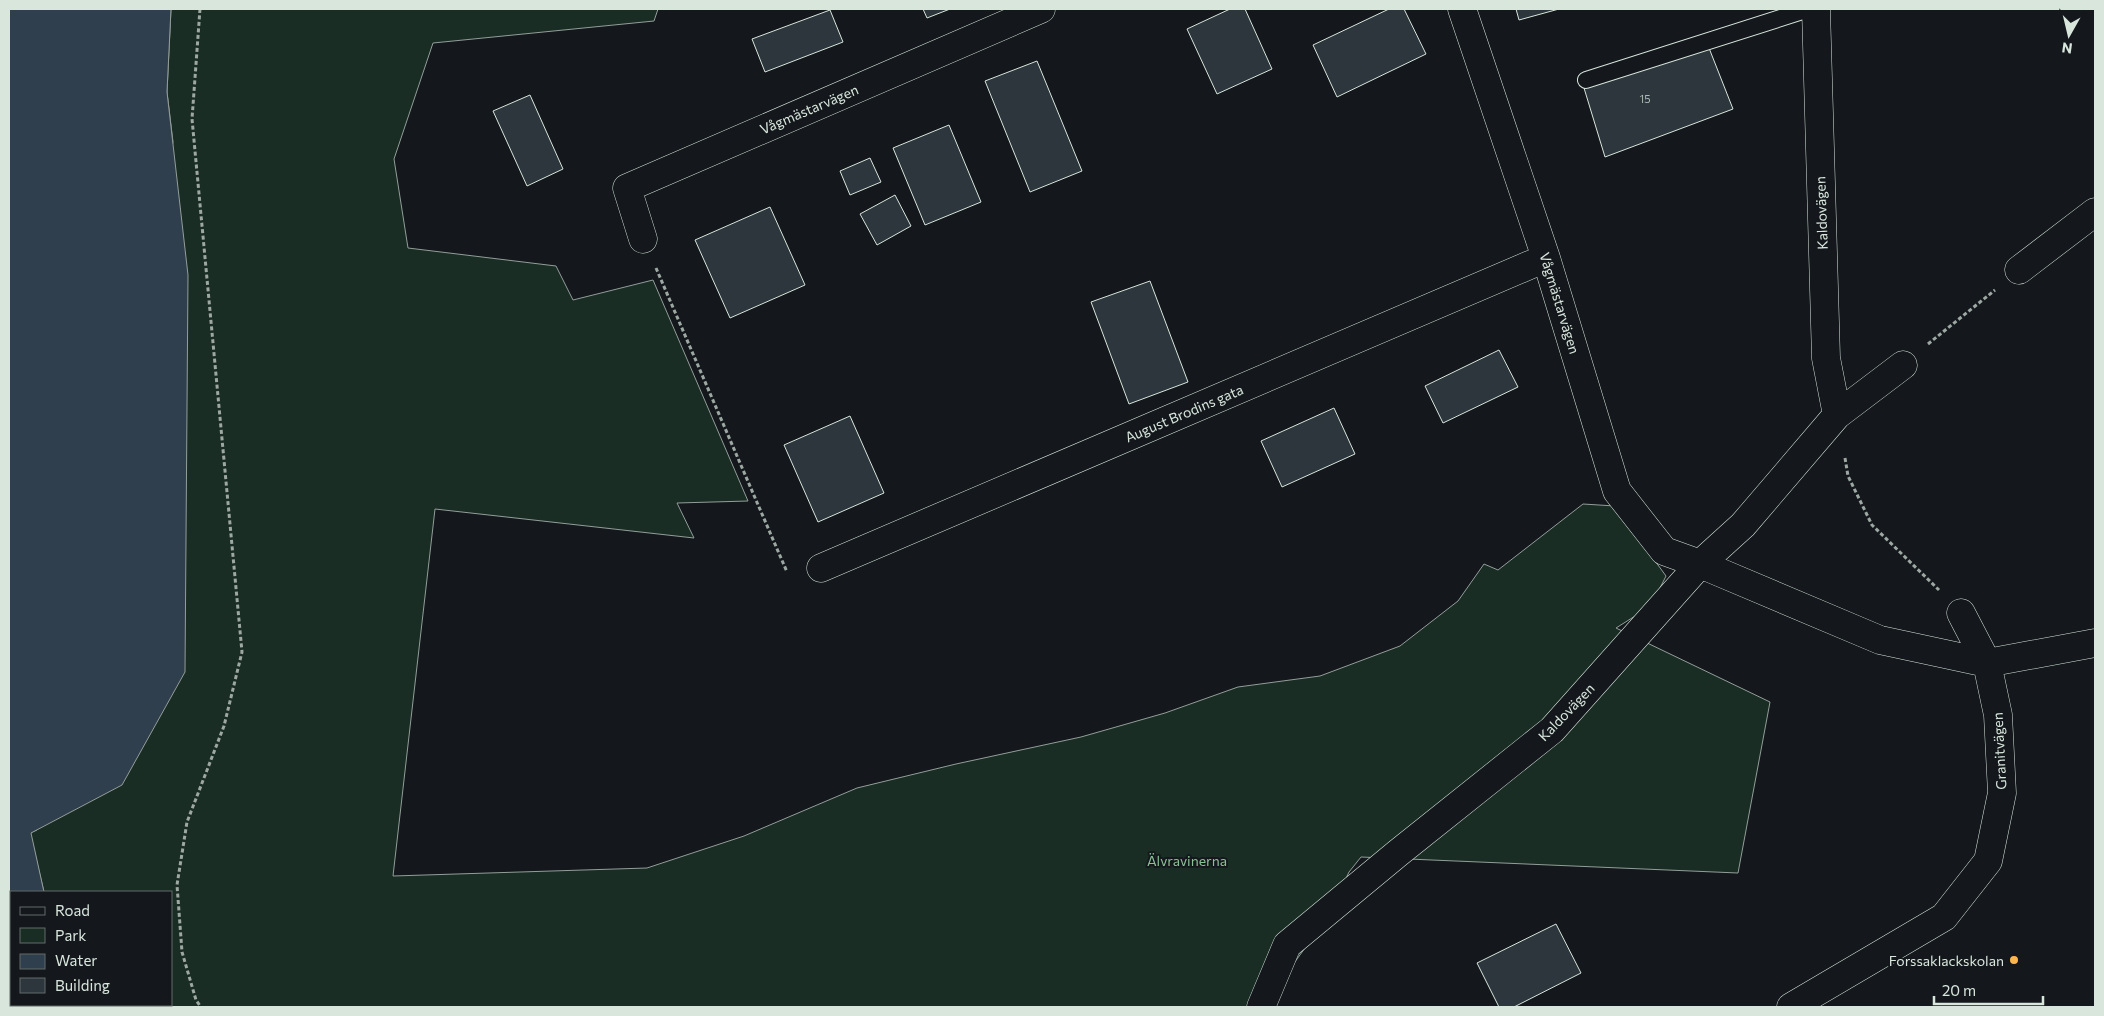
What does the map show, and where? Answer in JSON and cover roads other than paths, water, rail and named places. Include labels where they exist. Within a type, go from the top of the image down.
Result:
[{"type":"street","name":"Vågmästarvägen","points":[[643,239],[627,188],[1040,9]]},
{"type":"street","name":"Vågmästarvägen","points":[[1462,9],[1546,258],[1617,491],[1664,551],[1700,564]]},
{"type":"street","name":"Kaldovägen","points":[[1816,9],[1826,358],[1837,416]]},
{"type":"street","points":[[2019,270],[2095,212]]},
{"type":"street","name":"August Brodins gata","points":[[822,568],[1546,258]]},
{"type":"street","name":"Kaldovägen","points":[[1261,1007],[1287,945],[1398,853],[1552,730],[1700,564],[1743,525],[1837,416],[1903,365]]},
{"type":"street","points":[[1700,564],[1880,640],[1987,663],[2095,643]]},
{"type":"street","name":"Granitvägen","points":[[1791,1007],[1944,917],[1988,861],[2002,793],[1998,715],[1987,663],[1961,613]]},
{"type":"lane","points":[[1586,80],[1809,9]]},
{"type":"water","points":[[9,9],[171,9],[167,92],[188,275],[185,672],[122,785],[31,833],[44,891],[10,891],[10,1006],[73,1007],[9,1007]]},
{"type":"place","name":"Forssaklackskolan","points":[[2014,960]]},
{"type":"park label","name":"Älvravinerna","points":[[1187,860]]}]
